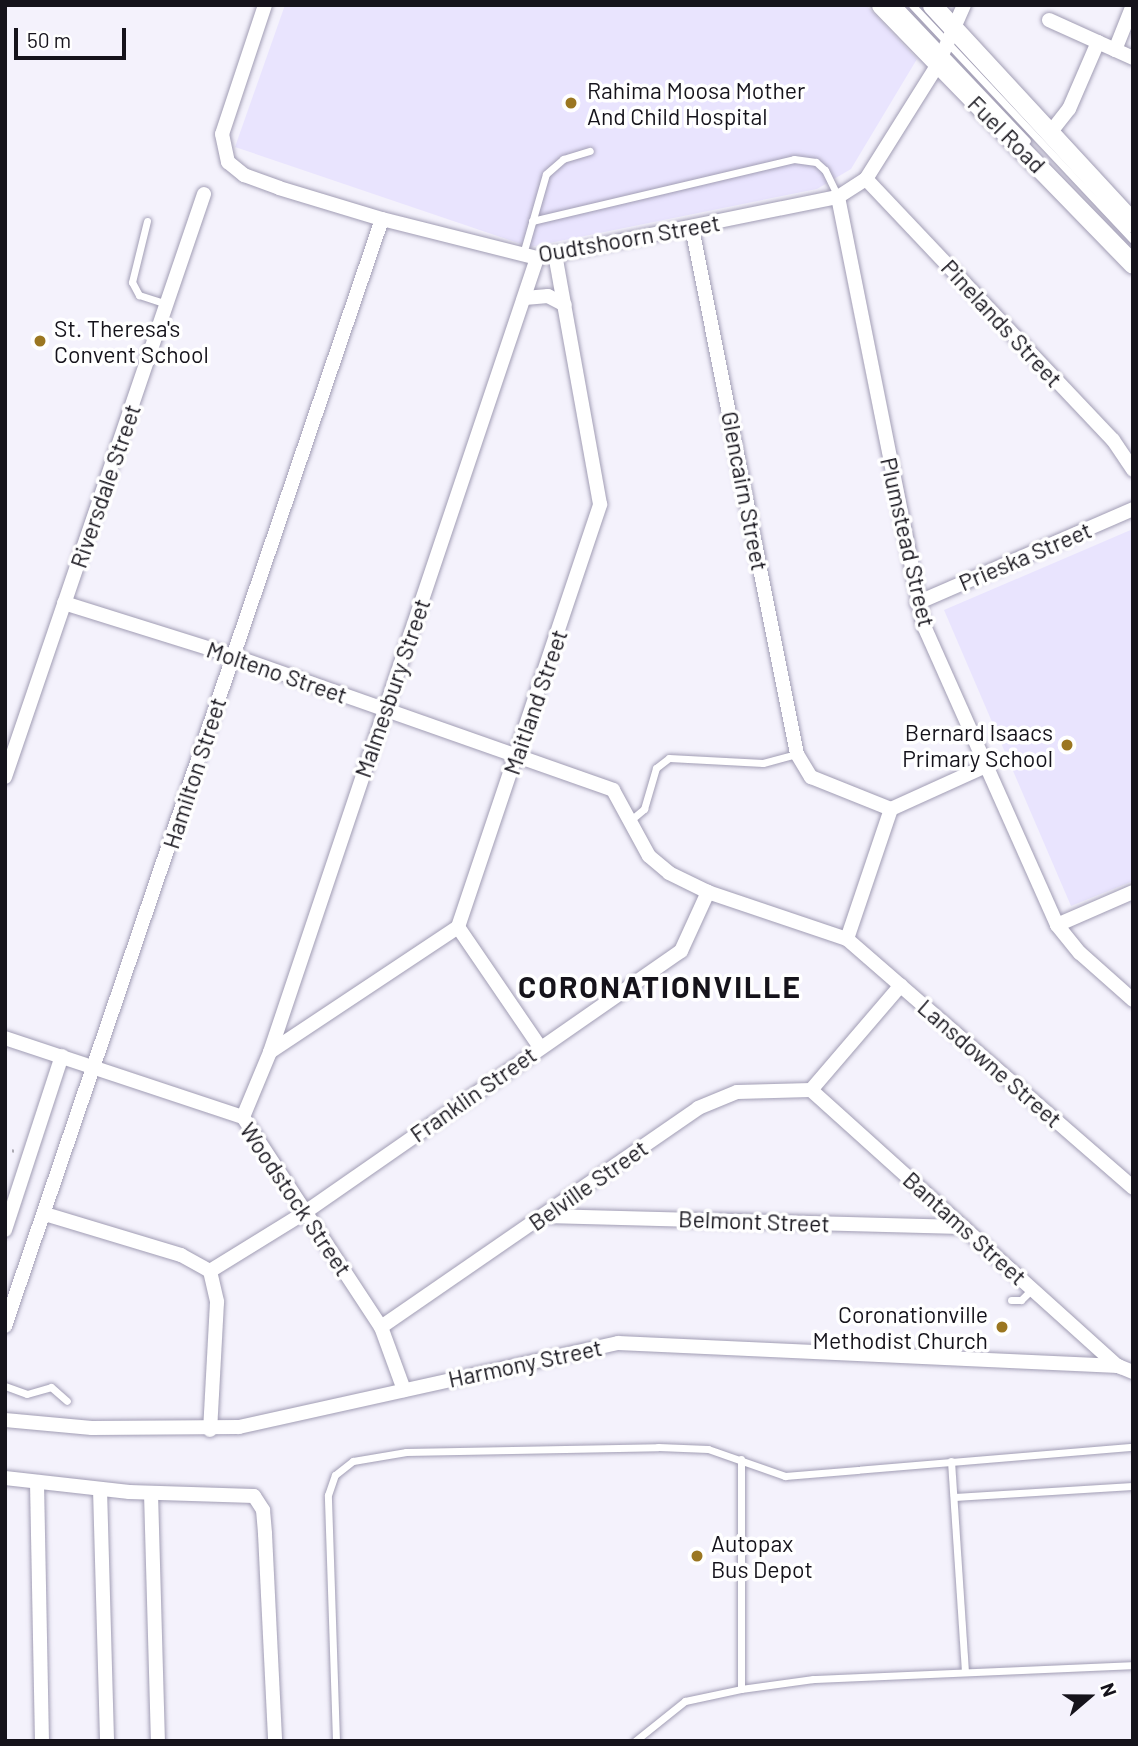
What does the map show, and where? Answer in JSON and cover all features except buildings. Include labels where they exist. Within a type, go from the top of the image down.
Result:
[{"type":"main road","name":"Fuel Road","points":[[881,5],[946,46],[1051,133],[1133,223]]},
{"type":"main road","name":"Fuel Road","points":[[932,5],[946,46],[1133,264]]},
{"type":"street","name":"Oudtshoorn Street","points":[[265,5],[222,134],[228,162],[244,175],[382,219],[530,256],[692,228],[838,197],[866,179],[946,46],[964,5]]},
{"type":"street","points":[[1115,50],[1133,5]]},
{"type":"street","points":[[1049,20],[1133,58]]},
{"type":"street","points":[[1051,133],[1069,109],[1098,42]]},
{"type":"street","name":"Pinelands Street","points":[[866,179],[1113,440],[1133,470]]},
{"type":"street","name":"Riversdale Street","points":[[5,778],[204,194]]},
{"type":"street","name":"Plumstead Street","points":[[838,197],[917,603],[986,766],[1058,925],[1080,953],[1133,1000]]},
{"type":"street","name":"Hamilton Street","points":[[5,1326],[97,1068],[233,656],[382,219]]},
{"type":"street","name":"Glencairn Street","points":[[692,228],[797,754]]},
{"type":"street","name":"Maitland Street","points":[[458,927],[600,504],[555,253]]},
{"type":"street","name":"Malmesbury Street","points":[[243,1117],[270,1052],[525,298],[530,256]]},
{"type":"street","points":[[525,298],[548,296],[565,305]]},
{"type":"street","name":"Prieska Street","points":[[917,603],[1133,509]]},
{"type":"street","name":"Molteno Street","points":[[64,603],[233,656],[518,754],[613,790],[632,819],[649,856],[669,873],[708,892],[847,939]]},
{"type":"street","points":[[797,754],[811,777],[891,809],[986,766]]},
{"type":"street","points":[[847,939],[891,809]]},
{"type":"street","name":"Franklin Street","points":[[210,1270],[304,1213],[540,1046],[681,951],[708,892]]},
{"type":"street","points":[[1058,925],[1133,892]]},
{"type":"street","points":[[270,1052],[458,927],[540,1046]]},
{"type":"street","name":"Lansdowne Street","points":[[847,939],[1133,1188]]},
{"type":"street","points":[[811,1090],[901,985]]},
{"type":"street","name":"Woodstock Street","points":[[5,1038],[243,1117],[304,1213],[382,1327],[404,1390]]},
{"type":"street","points":[[5,1230],[62,1056]]},
{"type":"street","name":"Belville Street","points":[[382,1327],[718,1097],[737,1092],[811,1090]]},
{"type":"street","name":"Bantams Street","points":[[811,1090],[1118,1366]]},
{"type":"street","points":[[45,1214],[198,1261],[210,1270],[217,1302],[210,1430]]},
{"type":"street","name":"Belmont Street","points":[[543,1216],[964,1227]]},
{"type":"street","name":"Harmony Street","points":[[5,1420],[92,1428],[210,1430],[618,1343],[1118,1366],[1133,1372]]},
{"type":"street","points":[[5,1478],[151,1493],[245,1493],[260,1501],[265,1534],[275,1741]]},
{"type":"street","points":[[37,1482],[42,1741]]},
{"type":"street","points":[[100,1489],[107,1741]]},
{"type":"street","points":[[151,1493],[159,1741]]},
{"type":"lane","points":[[898,5],[946,46],[1133,240]]},
{"type":"lane","points":[[912,5],[1133,254]]},
{"type":"lane","points":[[530,256],[532,221],[546,174],[554,164],[590,152]]},
{"type":"lane","points":[[532,221],[794,159],[816,162],[838,197]]},
{"type":"lane","points":[[146,221],[133,266],[134,290],[167,304]]},
{"type":"lane","points":[[632,819],[644,809],[656,768],[669,758],[763,763],[797,754]]},
{"type":"lane","points":[[1011,1300],[1021,1300],[1032,1289]]},
{"type":"lane","points":[[5,1386],[27,1394],[55,1388],[67,1401]]},
{"type":"lane","points":[[336,1741],[327,1511],[330,1485],[341,1469],[361,1459],[406,1452],[658,1447],[708,1449],[785,1476],[1133,1447]]},
{"type":"lane","points":[[741,1460],[741,1689]]},
{"type":"lane","points":[[951,1461],[965,1672]]},
{"type":"lane","points":[[954,1497],[1133,1486]]},
{"type":"lane","points":[[635,1741],[685,1701],[741,1689],[813,1679],[1133,1665]]},
{"type":"shaded area","name":"Rahima Moosa Mother And Child Hospital","points":[[285,5],[866,5],[917,59],[851,169],[817,189],[530,247],[235,147]]},
{"type":"shaded area","name":"Bernard Isaacs Primary School","points":[[1133,529],[1133,881],[1071,906],[944,610]]},
{"type":"place","name":"Rahima Moosa Mother And Child Hospital","points":[[571,103]]},
{"type":"place","name":"St. Theresa's Convent School","points":[[40,341]]},
{"type":"place","name":"Bernard Isaacs Primary School","points":[[1067,745]]},
{"type":"place","name":"Coronationville Methodist Church","points":[[1002,1327]]},
{"type":"place","name":"Autopax Bus Depot","points":[[697,1556]]},
{"type":"district","name":"CORONATIONVILLE","points":[[660,986]]}]
